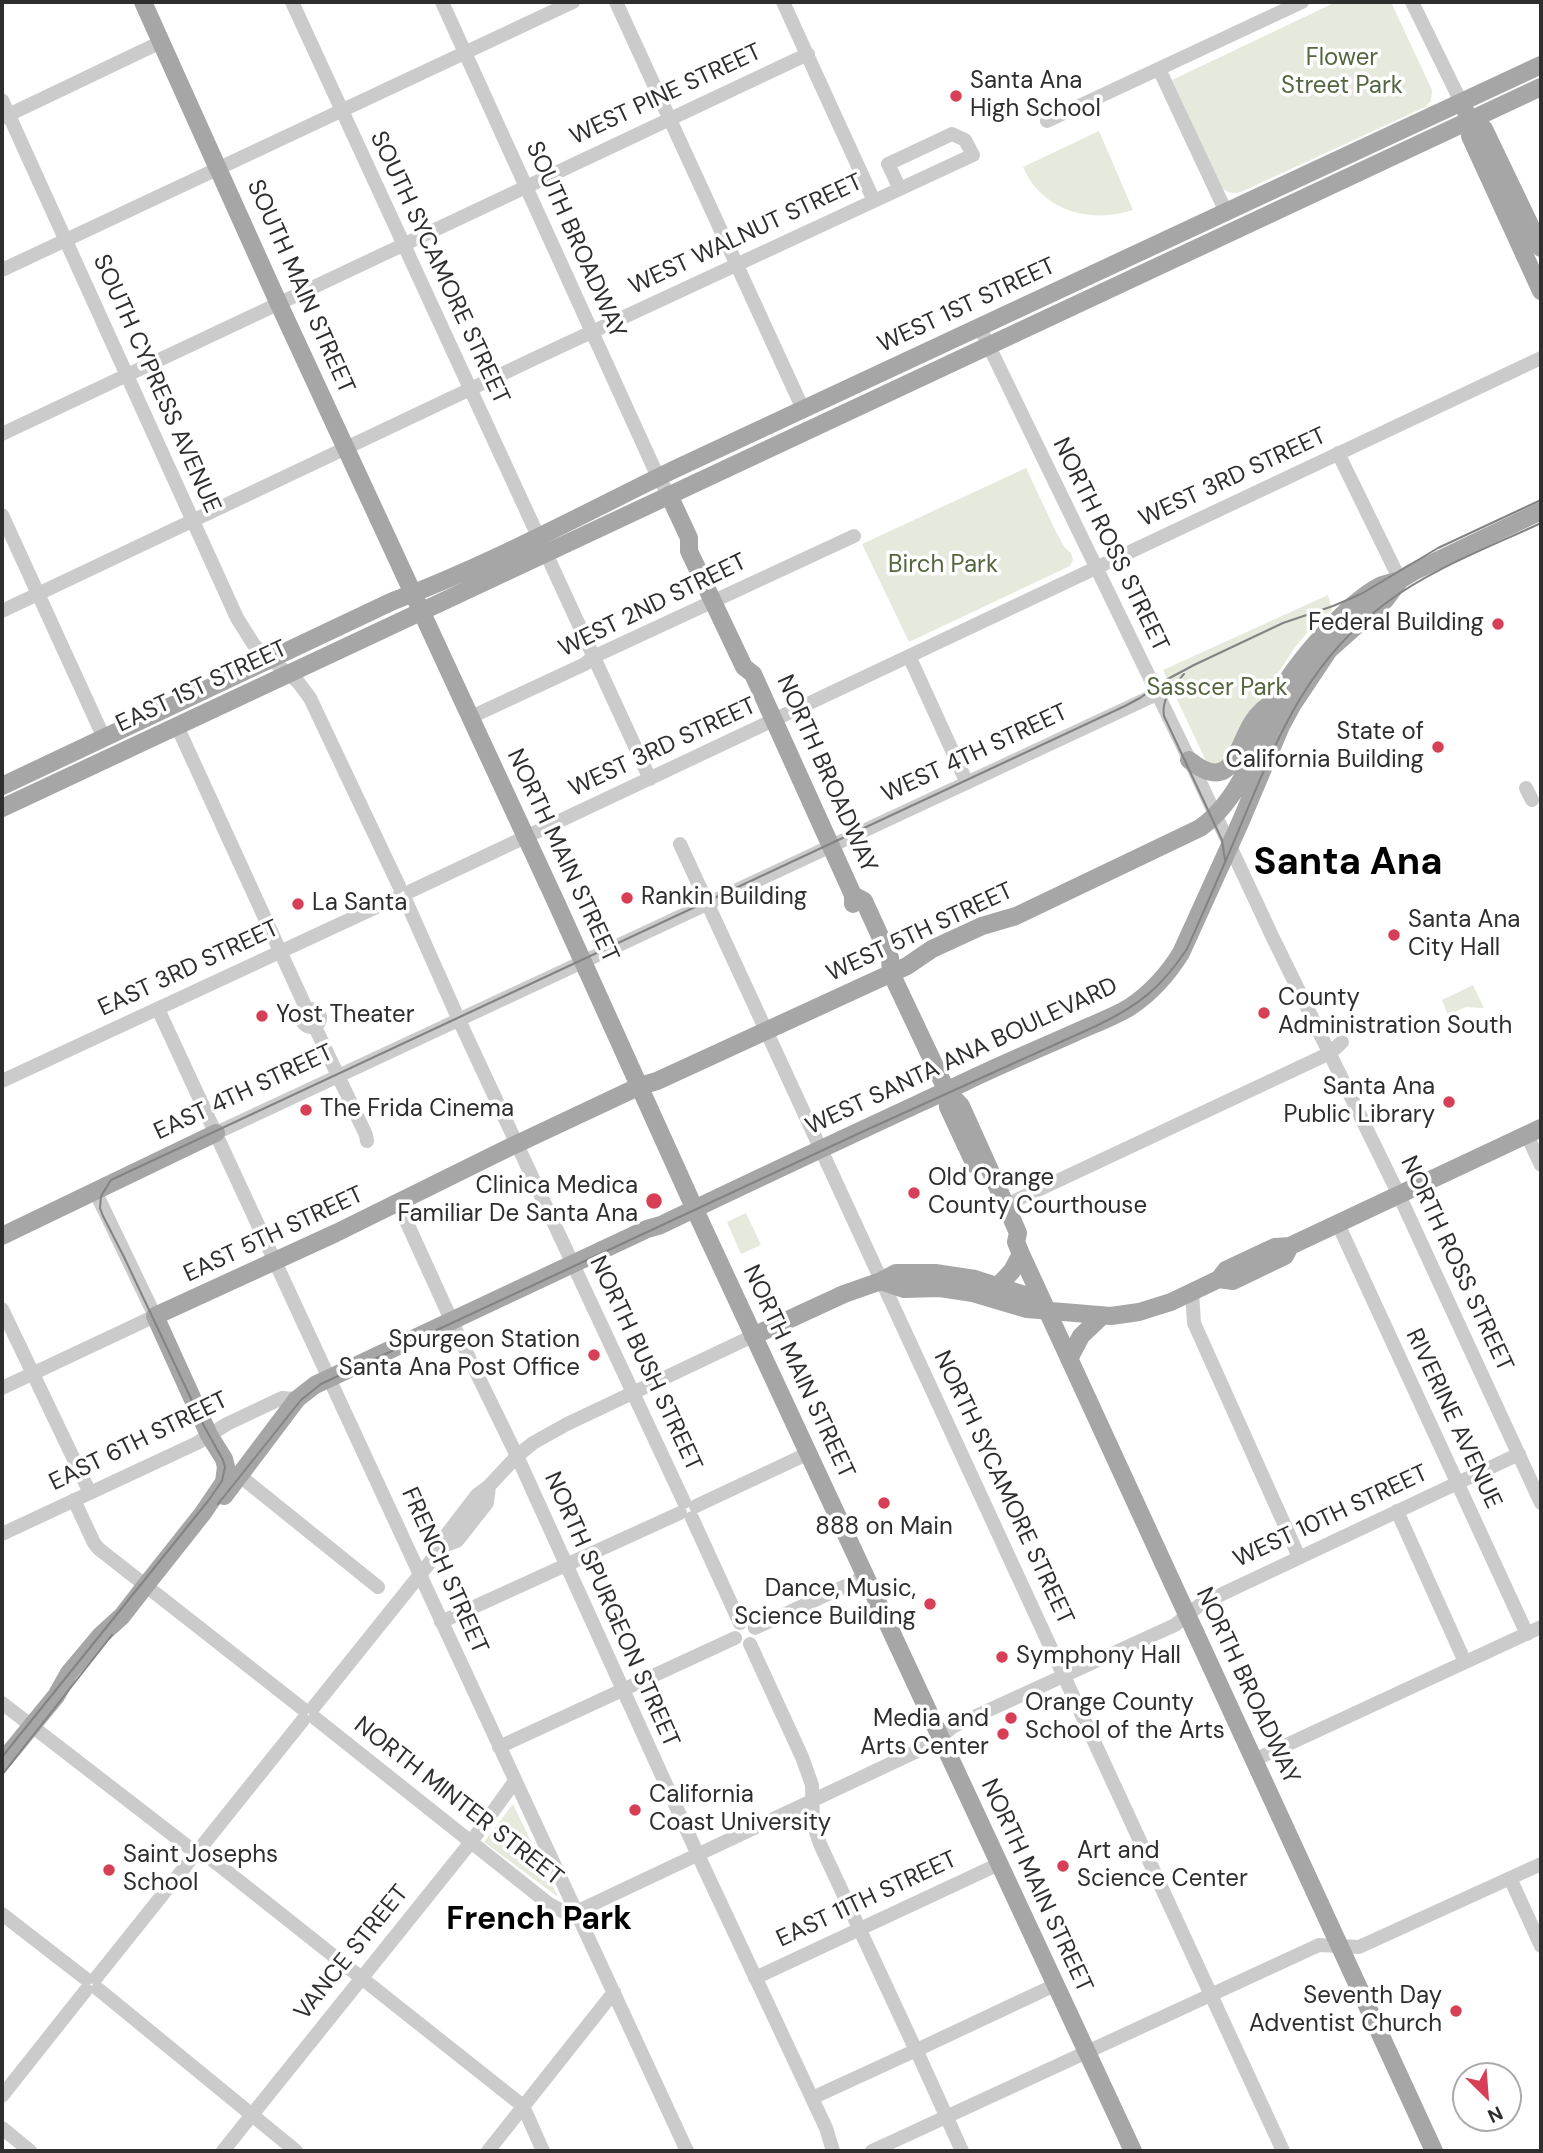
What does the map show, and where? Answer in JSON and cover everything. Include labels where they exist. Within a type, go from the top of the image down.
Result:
[{"type":"main road","name":"SOUTH MAIN STREET","points":[[143,2],[278,302],[423,611]]},
{"type":"main road","name":"WEST 1ST STREET","points":[[414,593],[1541,65]]},
{"type":"main road","name":"WEST 1ST STREET","points":[[423,611],[1541,87]]},
{"type":"main road","points":[[1461,102],[1471,120],[1484,129],[1541,248]]},
{"type":"main road","points":[[1471,120],[1469,136],[1541,291]]},
{"type":"main road","name":"NORTH BROADWAY","points":[[669,495],[689,538],[690,551],[718,599],[744,667],[753,674],[832,847],[853,895],[852,905],[881,962],[891,973],[947,1091],[948,1107],[1007,1236],[1019,1248]]},
{"type":"main road","name":"WEST SANTA ANA BOULEVARD","points":[[1216,816],[1240,781],[1278,696],[1309,652],[1340,618],[1380,586],[1400,580],[1541,511]]},
{"type":"main road","name":"WEST SANTA ANA BOULEVARD","points":[[4,1762],[56,1696],[78,1677],[111,1636],[121,1616],[203,1513],[216,1506],[232,1479],[297,1399],[315,1385],[1104,1020],[1143,997],[1168,972],[1181,953],[1230,846],[1280,726],[1306,682],[1329,650],[1385,600],[1400,580]]},
{"type":"main road","name":"EAST 1ST STREET","points":[[2,786],[414,593]]},
{"type":"main road","name":"EAST 1ST STREET","points":[[2,808],[423,611]]},
{"type":"main road","name":"NORTH MAIN STREET","points":[[423,611],[753,1336],[1133,2151]]},
{"type":"main road","points":[[1189,760],[1202,770],[1216,773],[1227,769],[1235,761],[1252,723],[1278,696]]},
{"type":"main road","name":"WEST 5TH STREET","points":[[640,1086],[657,1081],[891,973],[982,926],[1016,916],[1200,828],[1216,816]]},
{"type":"main road","name":"EAST 5TH STREET","points":[[155,1317],[276,1262],[640,1086]]},
{"type":"main road","name":"NORTH BROADWAY","points":[[947,1091],[959,1102],[1018,1233],[1019,1248],[1046,1309],[1434,2151]]},
{"type":"main road","points":[[881,1282],[904,1289],[940,1288],[973,1293],[1027,1309],[1102,1316],[1139,1312],[1192,1292],[1219,1279],[1226,1270],[1275,1247],[1288,1251],[1338,1224],[1534,1131]]},
{"type":"main road","name":"EAST 4TH STREET","points":[[2,1236],[216,1133]]},
{"type":"main road","points":[[998,1286],[1012,1271],[1019,1248]]},
{"type":"main road","points":[[753,1336],[844,1294],[881,1282],[896,1273],[935,1273],[975,1279],[1025,1295],[1046,1309]]},
{"type":"main road","points":[[1069,1359],[1082,1334],[1102,1316]]},
{"type":"main road","points":[[155,1317],[232,1479]]},
{"type":"street","name":"SOUTH SYCAMORE STREET","points":[[292,2],[545,553]]},
{"type":"street","name":"SOUTH BROADWAY","points":[[442,2],[657,477],[669,495]]},
{"type":"street","points":[[2,270],[573,2]]},
{"type":"street","points":[[616,2],[803,410]]},
{"type":"street","points":[[783,2],[874,201]]},
{"type":"street","points":[[1047,121],[1302,2]]},
{"type":"street","points":[[1412,2],[1461,102]]},
{"type":"street","points":[[5,116],[161,42]]},
{"type":"street","name":"WEST PINE STREET","points":[[2,434],[808,54]]},
{"type":"street","points":[[1158,69],[1226,212]]},
{"type":"street","name":"SOUTH CYPRESS AVENUE","points":[[2,100],[5,116],[66,240],[237,618],[254,645],[288,674]]},
{"type":"street","name":"WEST WALNUT STREET","points":[[2,611],[346,447],[592,332],[737,265],[973,155],[965,141],[952,134],[887,164],[900,189]]},
{"type":"street","name":"NORTH ROSS STREET","points":[[979,327],[1399,1195],[1541,1501]]},
{"type":"street","name":"WEST 3RD STREET","points":[[526,837],[1541,358]]},
{"type":"street","points":[[1338,453],[1400,580]]},
{"type":"street","points":[[2,515],[104,738]]},
{"type":"street","name":"WEST 2ND STREET","points":[[471,717],[585,664],[593,657],[854,536]]},
{"type":"street","points":[[545,553],[650,779]]},
{"type":"street","points":[[909,656],[967,783]]},
{"type":"street","name":"NORTH BUSH STREET","points":[[288,674],[310,698],[740,1623]]},
{"type":"street","name":"WEST 4TH STREET","points":[[584,962],[1157,694]]},
{"type":"street","points":[[177,726],[307,1010],[302,1020],[306,1026],[315,1027],[367,1141]]},
{"type":"street","name":"EAST 3RD STREET","points":[[2,1081],[526,837]]},
{"type":"street","name":"NORTH SYCAMORE STREET","points":[[680,844],[1283,2151]]},
{"type":"street","name":"EAST 4TH STREET","points":[[216,1133],[584,962]]},
{"type":"street","name":"FRENCH STREET","points":[[158,1009],[687,2151]]},
{"type":"street","points":[[1006,1205],[1330,1053],[1342,1042]]},
{"type":"street","points":[[1534,1131],[1541,1165]]},
{"type":"street","points":[[95,1191],[155,1317]]},
{"type":"street","name":"NORTH SPURGEON STREET","points":[[398,1203],[826,2128],[833,2151]]},
{"type":"street","name":"RIVERINE AVENUE","points":[[1338,1224],[1527,1634]]},
{"type":"street","points":[[1192,1292],[1194,1323],[1300,1557]]},
{"type":"street","points":[[1171,1302],[1194,1323]]},
{"type":"street","points":[[2,1309],[90,1493]]},
{"type":"street","name":"EAST 5TH STREET","points":[[2,1388],[155,1317]]},
{"type":"street","points":[[2,2096],[443,1546],[447,1534],[477,1495],[533,1443],[567,1424],[753,1336]]},
{"type":"street","name":"EAST 6TH STREET","points":[[2,1534],[282,1398],[297,1399]]},
{"type":"street","points":[[441,1622],[809,1453]]},
{"type":"street","name":"WEST 10TH STREET","points":[[576,1912],[928,1746],[954,1726],[1175,1625],[1201,1604],[1519,1454]]},
{"type":"street","points":[[232,1479],[378,1587]]},
{"type":"street","name":"NORTH MINTER STREET","points":[[74,1500],[94,1543],[549,1904],[562,1911],[576,1912]]},
{"type":"street","points":[[1397,1511],[1465,1662]]},
{"type":"street","points":[[755,1628],[867,1576]]},
{"type":"street","points":[[740,1623],[750,1623],[755,1628],[757,1635],[751,1644],[743,1645],[735,1638],[735,1628],[740,1623]]},
{"type":"street","points":[[1254,1760],[1541,1627]]},
{"type":"street","points":[[499,1747],[735,1638]]},
{"type":"street","points":[[751,1644],[802,1757],[811,1785],[813,1823],[820,1844],[962,2151]]},
{"type":"street","points":[[2,1703],[362,1978],[523,2106],[544,2151]]},
{"type":"street","name":"VANCE STREET","points":[[223,2151],[471,1842],[515,1781]]},
{"type":"street","name":"EAST 11TH STREET","points":[[755,1978],[999,1864]]},
{"type":"street","points":[[872,2151],[1322,1943],[1359,1947],[1541,1864]]},
{"type":"street","points":[[1510,1878],[1541,1946]]},
{"type":"street","points":[[2,1914],[296,2151]]},
{"type":"street","points":[[812,2098],[1055,1985]]},
{"type":"street","points":[[488,2151],[614,1992]]},
{"type":"street","points":[[2,2128],[30,2151]]},
{"type":"green space","name":"Flower Street Park","points":[[1336,2],[1391,2],[1432,90],[1431,101],[1425,107],[1241,192],[1226,191],[1222,188],[1172,80]]},
{"type":"green space","points":[[1099,131],[1133,210],[1100,215],[1069,210],[1042,194],[1023,167]]},
{"type":"green space","name":"Birch Park","points":[[1026,468],[1056,532],[1071,553],[1073,560],[1070,566],[909,642],[862,544]]},
{"type":"green space","name":"Sasscer Park","points":[[1328,595],[1332,610],[1315,624],[1295,647],[1252,710],[1224,765],[1207,763],[1163,670]]},
{"type":"green space","points":[[1473,985],[1484,1008],[1466,1007],[1448,1015],[1442,1000]]},
{"type":"green space","points":[[746,1213],[761,1245],[741,1254],[727,1222]]},
{"type":"green space","name":"French Park","points":[[513,1804],[558,1897],[484,1842]]},
{"type":"tram line","points":[[2,1757],[208,1501],[222,1481],[225,1467],[103,1216],[100,1208],[101,1196],[111,1180],[1125,706],[1194,665],[1283,623],[1361,594],[1438,548],[1541,500]]},
{"type":"tram line","points":[[218,1504],[301,1400],[321,1384],[1096,1026],[1148,995],[1168,975],[1187,949],[1281,733],[1314,677],[1335,651],[1358,626],[1403,591],[1461,559],[1541,523]]},
{"type":"tram line","points":[[1184,674],[1166,698],[1164,716],[1222,840],[1225,860]]},
{"type":"tram line","points":[[2,1775],[112,1635]]},
{"type":"place","name":"Santa Ana High School","points":[[956,96]]},
{"type":"place","name":"Federal Building","points":[[1498,624]]},
{"type":"place","name":"State of California Building","points":[[1438,747]]},
{"type":"place","name":"Rankin Building","points":[[627,898]]},
{"type":"place","name":"La Santa","points":[[298,904]]},
{"type":"place","name":"Santa Ana City Hall","points":[[1394,935]]},
{"type":"place","name":"County Administration South","points":[[1264,1013]]},
{"type":"place","name":"Yost Theater","points":[[262,1016]]},
{"type":"place","name":"Santa Ana Public Library","points":[[1449,1102]]},
{"type":"place","name":"The Frida Cinema","points":[[306,1110]]},
{"type":"place","name":"Old Orange County Courthouse","points":[[914,1193]]},
{"type":"place","name":"Clinica Medica Familiar De Santa Ana","points":[[654,1201]]},
{"type":"place","name":"Spurgeon Station Santa Ana Post Office","points":[[594,1355]]},
{"type":"place","name":"888 on Main","points":[[884,1503]]},
{"type":"place","name":"Dance, Music, Science Building","points":[[930,1604]]},
{"type":"place","name":"Symphony Hall","points":[[1002,1657]]},
{"type":"place","name":"Orange County School of the Arts","points":[[1011,1718]]},
{"type":"place","name":"Media and Arts Center","points":[[1003,1734]]},
{"type":"place","name":"California Coast University","points":[[635,1810]]},
{"type":"place","name":"Art and Science Center","points":[[1063,1866]]},
{"type":"place","name":"Saint Josephs School","points":[[109,1870]]},
{"type":"place","name":"Seventh Day Adventist Church","points":[[1456,2011]]},
{"type":"district","name":"Santa Ana","points":[[1348,864]]},
{"type":"district","name":"French Park","points":[[539,1921]]}]
